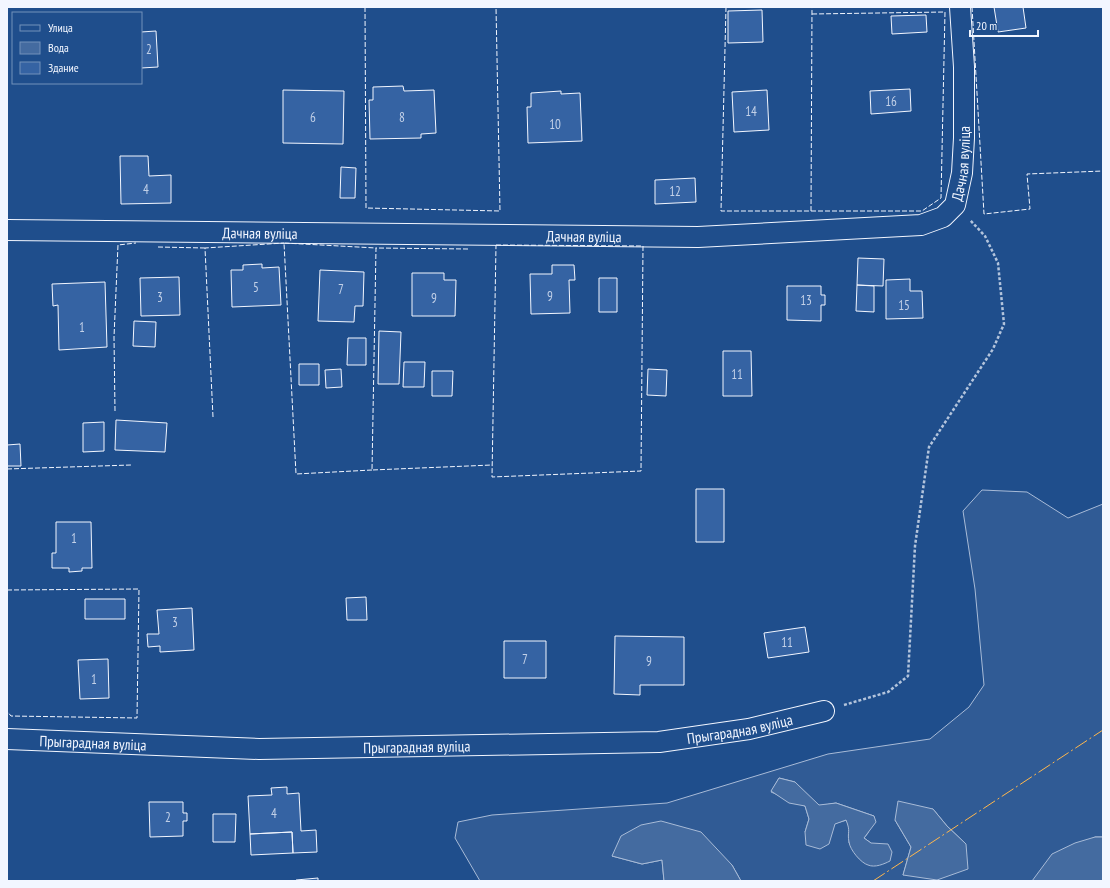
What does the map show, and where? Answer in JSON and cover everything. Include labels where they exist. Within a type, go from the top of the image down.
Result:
[{"type":"street","name":"Дачная вуліца","points":[[7,230],[698,238],[921,225],[943,217],[955,205],[962,173],[964,138],[964,67],[960,7]]},
{"type":"street","name":"Прыгарадная вуліца","points":[[7,739],[259,748],[659,742],[749,729],[824,710]]},
{"type":"path","points":[[824,710],[888,692],[908,676],[914,546],[929,447],[993,349],[1004,324],[998,263],[985,236],[955,205]]},
{"type":"shaded area","points":[[982,490],[1027,492],[1068,518],[1103,504],[1103,837],[1095,837],[1032,881],[741,881],[732,865],[612,856],[642,864],[662,860],[664,881],[480,881],[455,838],[458,822],[492,815],[667,803],[828,754],[930,739],[969,707],[984,685],[975,589],[963,511]],"holes":[[[779,778],[795,782],[819,806],[836,803],[874,816],[868,833],[864,838],[871,843],[849,843],[850,829],[847,820],[805,832],[809,819],[805,806],[771,792]],[[933,809],[947,826],[966,844],[903,875],[911,847],[895,820]]]},
{"type":"water","points":[[779,778],[795,782],[819,805],[836,803],[874,816],[876,822],[864,838],[871,843],[888,844],[892,852],[890,861],[876,866],[871,866],[865,864],[859,859],[850,845],[846,820],[835,824],[829,844],[820,849],[806,845],[805,832],[809,819],[805,806],[789,803],[771,791]]},
{"type":"water","points":[[898,801],[933,809],[947,826],[966,844],[968,869],[937,880],[903,875],[911,847],[895,820]]},
{"type":"water","points":[[661,821],[701,832],[732,865],[741,881],[664,881],[662,860],[642,864],[612,856],[621,836],[641,825]]},
{"type":"water","points":[[1095,837],[1103,837],[1103,881],[1032,881],[1052,854],[1075,843]]},
{"type":"building","points":[[994,7],[1023,7],[1026,28],[998,32]]},
{"type":"building","points":[[762,10],[763,42],[728,43],[728,11]]},
{"type":"building","points":[[926,15],[927,32],[892,34],[891,16]]},
{"type":"building","points":[[156,31],[158,67],[142,68],[142,32]]},
{"type":"building","points":[[403,86],[404,91],[434,90],[436,133],[421,134],[421,138],[370,139],[369,100],[373,100],[373,87]]},
{"type":"building","points":[[910,89],[911,111],[871,114],[870,91]]},
{"type":"building","points":[[283,90],[344,91],[343,144],[283,143]]},
{"type":"building","points":[[767,90],[769,130],[734,132],[732,92]]},
{"type":"building","points":[[561,91],[561,94],[580,93],[582,141],[528,143],[527,107],[531,107],[531,93]]},
{"type":"building","points":[[120,156],[148,156],[149,176],[171,175],[171,203],[121,204]]},
{"type":"building","points":[[341,167],[356,168],[355,198],[340,198]]},
{"type":"building","points":[[695,178],[696,202],[655,204],[655,180]]},
{"type":"building","points":[[858,258],[884,259],[883,286],[857,285]]},
{"type":"building","points":[[262,264],[262,268],[279,267],[281,305],[232,307],[231,270],[243,270],[243,265]]},
{"type":"building","points":[[552,265],[574,265],[575,280],[569,280],[570,313],[531,314],[530,274],[552,274]]},
{"type":"building","points":[[320,270],[364,272],[363,306],[355,306],[354,322],[318,321]]},
{"type":"building","points":[[412,273],[444,273],[444,280],[456,280],[455,316],[412,316]]},
{"type":"building","points":[[179,277],[180,315],[141,316],[140,278]]},
{"type":"building","points":[[599,278],[617,278],[617,312],[599,312]]},
{"type":"building","points":[[910,279],[910,291],[922,291],[923,318],[886,319],[886,280]]},
{"type":"building","points":[[105,282],[107,347],[59,350],[58,305],[53,306],[52,284]]},
{"type":"building","points":[[857,285],[874,286],[874,312],[856,311]]},
{"type":"building","points":[[787,286],[821,286],[821,295],[825,295],[825,305],[821,305],[821,321],[787,320]]},
{"type":"building","points":[[134,321],[156,322],[155,347],[133,346]]},
{"type":"building","points":[[379,331],[401,332],[399,384],[378,384]]},
{"type":"building","points":[[348,338],[366,338],[366,365],[347,365]]},
{"type":"building","points":[[723,351],[751,351],[752,396],[723,396]]},
{"type":"building","points":[[404,362],[425,362],[424,387],[403,387]]},
{"type":"building","points":[[299,364],[319,364],[319,385],[299,385]]},
{"type":"building","points":[[341,369],[342,387],[326,388],[325,370]]},
{"type":"building","points":[[648,369],[667,370],[666,396],[647,395]]},
{"type":"building","points":[[432,371],[453,371],[452,396],[432,396]]},
{"type":"building","points":[[116,420],[167,423],[165,452],[115,450]]},
{"type":"building","points":[[104,422],[104,451],[83,452],[83,423]]},
{"type":"building","points":[[20,444],[21,466],[7,466],[7,445]]},
{"type":"building","points":[[696,489],[724,489],[724,542],[696,542]]},
{"type":"building","points":[[56,522],[91,522],[92,568],[82,568],[82,571],[69,572],[69,568],[52,568],[52,553],[56,553]]},
{"type":"building","points":[[366,597],[367,620],[347,620],[346,598]]},
{"type":"building","points":[[85,599],[125,599],[125,619],[85,619]]},
{"type":"building","points":[[192,608],[194,650],[160,652],[160,646],[148,647],[147,634],[159,634],[157,610]]},
{"type":"building","points":[[805,627],[809,652],[768,658],[764,633]]},
{"type":"building","points":[[615,636],[684,637],[684,685],[640,685],[640,695],[614,694]]},
{"type":"building","points":[[504,641],[546,641],[546,678],[504,678]]},
{"type":"building","points":[[108,659],[109,698],[80,699],[78,660]]},
{"type":"building","points":[[287,787],[287,794],[299,793],[301,831],[316,830],[317,852],[293,853],[292,832],[250,834],[248,796],[272,795],[271,788]]},
{"type":"building","points":[[149,802],[183,802],[183,813],[187,813],[187,821],[183,821],[183,836],[150,837]]},
{"type":"building","points":[[213,814],[236,814],[235,842],[213,842]]},
{"type":"building","points":[[292,832],[293,853],[251,855],[250,834]]},
{"type":"building","points":[[318,878],[318,881],[296,881],[296,880]]},
{"type":"fence","points":[[365,7],[366,208],[500,211],[496,7]]},
{"type":"fence","points":[[726,7],[721,211],[811,211],[812,7]]},
{"type":"fence","points":[[972,7],[984,214],[1030,209],[1027,174],[1103,171]]},
{"type":"fence","points":[[811,211],[922,211],[941,198],[945,12],[812,14]]},
{"type":"fence","points":[[115,411],[114,337],[118,245],[136,243]]},
{"type":"fence","points":[[213,417],[205,248],[284,243]]},
{"type":"fence","points":[[372,470],[296,474],[284,243],[376,248]]},
{"type":"fence","points":[[496,245],[643,246],[641,471],[492,477],[496,245]]},
{"type":"fence","points":[[158,247],[205,248]]},
{"type":"fence","points":[[468,249],[376,248],[372,470],[492,465]]},
{"type":"fence","points":[[7,469],[131,465]]},
{"type":"fence","points":[[7,590],[139,589],[137,718],[11,716],[7,711]]},
{"type":"power","points":[[873,881],[1103,730]]}]
